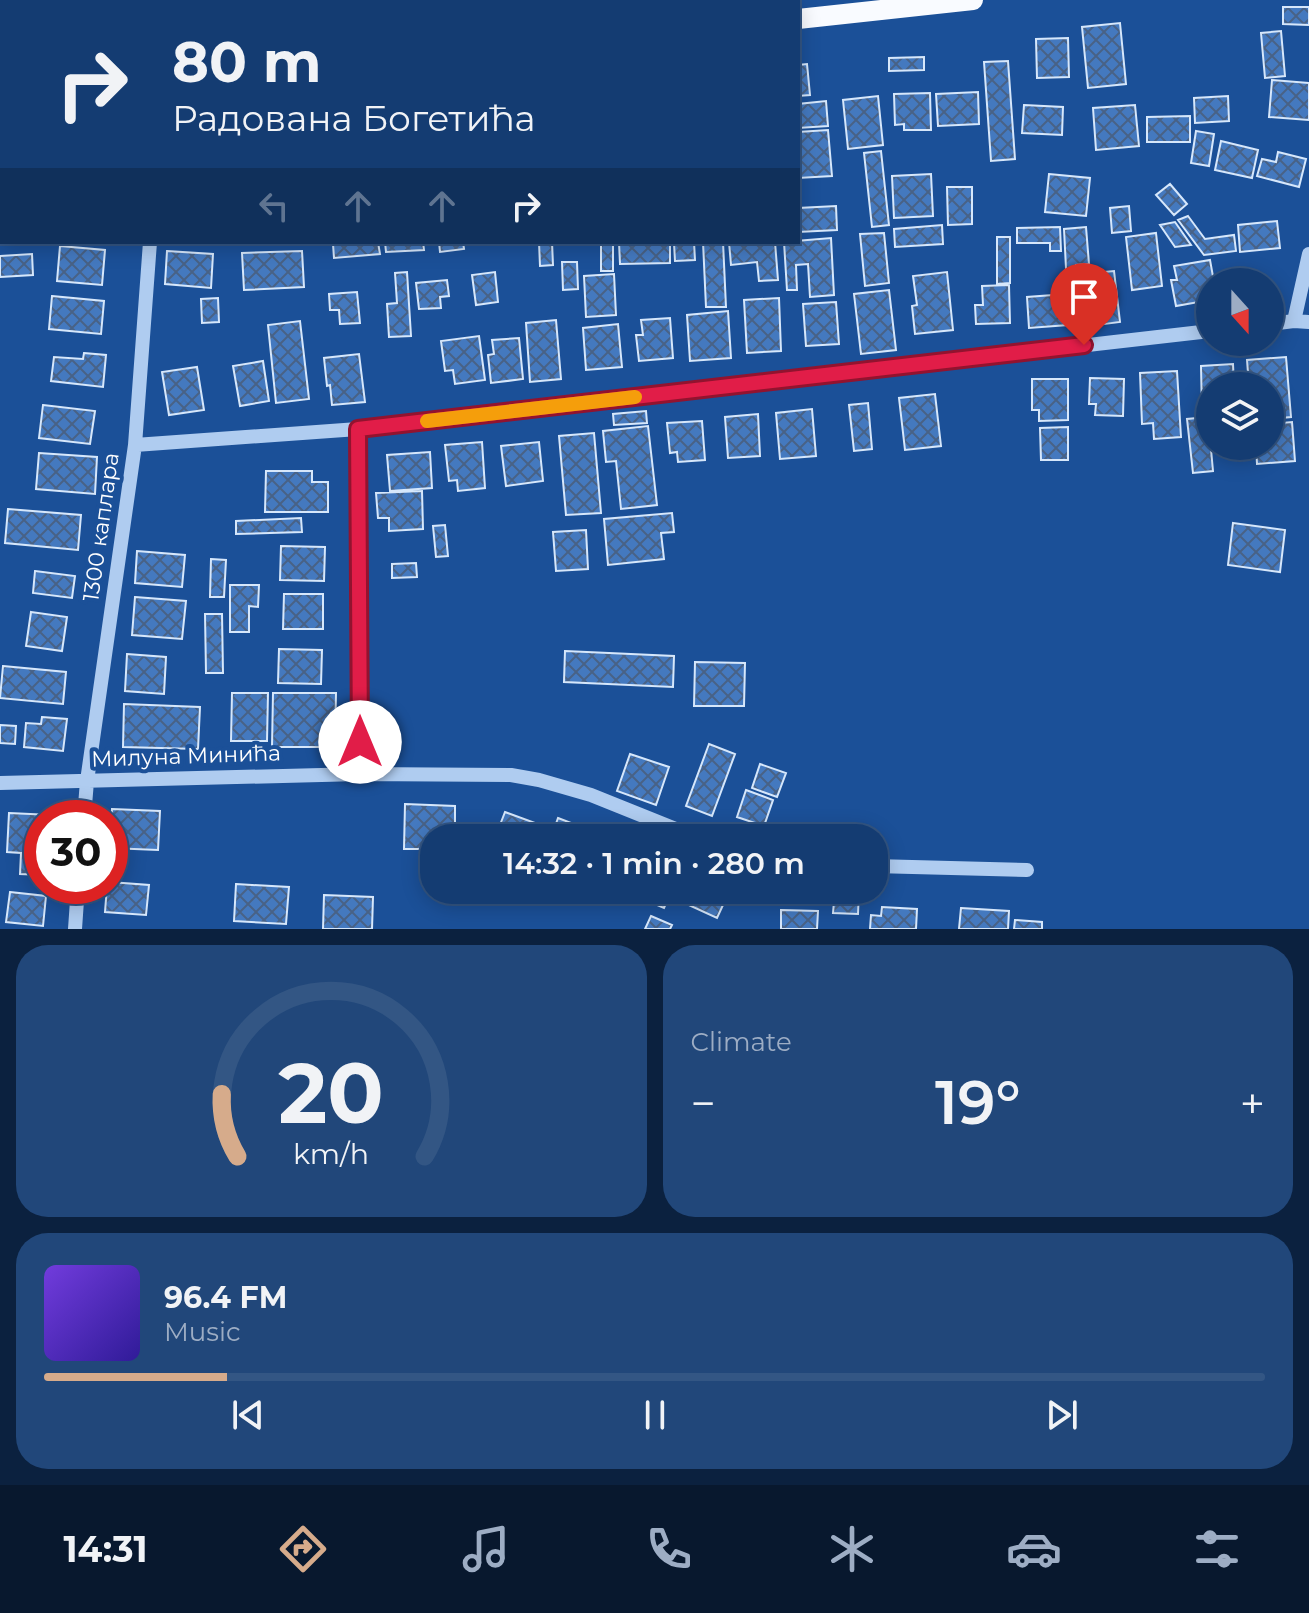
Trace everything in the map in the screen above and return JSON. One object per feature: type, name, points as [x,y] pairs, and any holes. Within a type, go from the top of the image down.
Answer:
[{"type":"main road","points":[[800,19],[973,0]]},
{"type":"street","name":"1300 каплара","points":[[85,800],[135,445],[150,244]]},
{"type":"street","points":[[1302,322],[1309,254]]},
{"type":"street","points":[[135,445],[358,429],[1196,333]]},
{"type":"street","points":[[358,429],[360,774]]},
{"type":"street","name":"Милуна Минића","points":[[0,783],[360,774],[511,775],[591,795],[663,824]]},
{"type":"street","points":[[888,866],[1027,870]]},
{"type":"street","points":[[75,929],[77,904]]},
{"type":"building","points":[[1283,7],[1309,7],[1309,25],[1283,24]]},
{"type":"building","points":[[1120,23],[1126,84],[1088,88],[1082,27]]},
{"type":"building","points":[[1281,31],[1285,76],[1265,78],[1261,33]]},
{"type":"building","points":[[1068,38],[1069,77],[1037,78],[1036,39]]},
{"type":"building","points":[[924,57],[924,70],[889,71],[889,58]]},
{"type":"building","points":[[1008,61],[1015,159],[991,161],[984,62]]},
{"type":"building","points":[[807,64],[810,95],[800,96],[800,65]]},
{"type":"building","points":[[1272,80],[1309,83],[1309,120],[1269,117]]},
{"type":"building","points":[[978,92],[979,124],[938,126],[936,94]]},
{"type":"building","points":[[930,93],[931,130],[904,130],[904,124],[895,125],[894,94]]},
{"type":"building","points":[[878,96],[883,145],[848,149],[843,100]]},
{"type":"building","points":[[1228,96],[1229,121],[1195,123],[1194,98]]},
{"type":"building","points":[[826,101],[828,126],[800,128],[800,104]]},
{"type":"building","points":[[1024,105],[1063,107],[1062,135],[1022,133]]},
{"type":"building","points":[[1135,105],[1139,146],[1096,150],[1093,108]]},
{"type":"building","points":[[1190,116],[1190,142],[1147,142],[1147,117]]},
{"type":"building","points":[[828,130],[832,176],[800,178],[800,132]]},
{"type":"building","points":[[1196,131],[1214,134],[1209,166],[1191,163]]},
{"type":"building","points":[[1221,141],[1258,150],[1252,178],[1215,170]]},
{"type":"building","points":[[881,151],[889,225],[872,227],[864,153]]},
{"type":"building","points":[[1278,152],[1306,159],[1299,187],[1257,176],[1262,159],[1276,162]]},
{"type":"building","points":[[931,174],[933,216],[894,218],[892,176]]},
{"type":"building","points":[[1049,174],[1090,178],[1086,216],[1045,212]]},
{"type":"building","points":[[1170,184],[1187,204],[1174,215],[1156,195]]},
{"type":"building","points":[[947,187],[972,187],[972,224],[948,225]]},
{"type":"building","points":[[836,206],[837,230],[800,232],[800,208]]},
{"type":"building","points":[[1129,206],[1131,231],[1112,233],[1110,208]]},
{"type":"building","points":[[1188,216],[1205,239],[1234,235],[1236,251],[1204,255],[1178,220]]},
{"type":"building","points":[[1277,221],[1280,248],[1240,252],[1238,225]]},
{"type":"building","points":[[1175,222],[1191,245],[1175,247],[1160,225]]},
{"type":"building","points":[[942,225],[943,244],[895,247],[894,229]]},
{"type":"building","points":[[1060,227],[1061,251],[1050,251],[1050,243],[1017,243],[1017,228]]},
{"type":"building","points":[[1086,227],[1089,264],[1076,265],[1077,287],[1067,288],[1064,229]]},
{"type":"building","points":[[884,233],[889,283],[865,286],[860,234]]},
{"type":"building","points":[[1156,233],[1162,286],[1132,290],[1126,237]]},
{"type":"building","points":[[997,237],[1010,237],[1010,283],[997,284]]},
{"type":"building","points":[[831,238],[834,295],[810,297],[808,264],[796,265],[797,290],[787,290],[784,244],[800,244],[800,241]]},
{"type":"building","points":[[333,244],[378,244],[380,254],[334,258]]},
{"type":"building","points":[[385,244],[423,244],[424,250],[386,252]]},
{"type":"building","points":[[439,244],[463,244],[464,249],[440,252]]},
{"type":"building","points":[[539,244],[552,244],[553,265],[540,266]]},
{"type":"building","points":[[601,244],[613,244],[613,271],[601,271]]},
{"type":"building","points":[[619,244],[670,244],[670,263],[620,264]]},
{"type":"building","points":[[674,244],[694,244],[695,260],[675,261]]},
{"type":"building","points":[[703,244],[723,244],[726,307],[706,307]]},
{"type":"building","points":[[729,244],[775,244],[778,280],[759,281],[757,262],[731,265]]},
{"type":"building","points":[[60,246],[105,250],[102,285],[57,281]]},
{"type":"building","points":[[167,251],[213,254],[211,288],[165,284]]},
{"type":"building","points":[[302,251],[304,287],[244,290],[242,253]]},
{"type":"building","points":[[32,254],[33,275],[0,277],[0,256]]},
{"type":"building","points":[[1210,260],[1211,268],[1196,268],[1196,302],[1176,306],[1171,280],[1177,280],[1174,266]]},
{"type":"building","points":[[562,262],[577,262],[578,289],[563,290]]},
{"type":"building","points":[[1114,271],[1120,322],[1089,326],[1083,274]]},
{"type":"building","points":[[407,272],[411,336],[389,337],[387,304],[397,303],[395,273]]},
{"type":"building","points":[[495,272],[498,302],[476,305],[472,275]]},
{"type":"building","points":[[947,272],[953,330],[915,334],[912,306],[917,305],[913,276]]},
{"type":"building","points":[[614,274],[616,315],[586,317],[584,276]]},
{"type":"building","points":[[447,280],[449,296],[440,297],[441,308],[419,309],[416,283]]},
{"type":"building","points":[[1009,285],[1010,323],[976,324],[975,305],[983,305],[982,286]]},
{"type":"building","points":[[889,290],[896,350],[861,354],[854,294]]},
{"type":"building","points":[[357,292],[360,323],[340,324],[339,310],[330,310],[329,294]]},
{"type":"building","points":[[1066,294],[1068,325],[1029,328],[1027,297]]},
{"type":"building","points":[[52,296],[104,301],[101,334],[49,329]]},
{"type":"building","points":[[218,298],[219,322],[202,323],[201,299]]},
{"type":"building","points":[[779,298],[781,351],[747,353],[744,300]]},
{"type":"building","points":[[836,302],[839,344],[806,346],[803,304]]},
{"type":"building","points":[[728,311],[731,358],[690,361],[687,315]]},
{"type":"building","points":[[670,318],[673,358],[639,361],[636,335],[643,335],[641,320]]},
{"type":"building","points":[[556,320],[561,379],[530,382],[526,323]]},
{"type":"building","points":[[300,321],[309,399],[276,403],[268,325]]},
{"type":"building","points":[[618,324],[622,367],[586,370],[583,328]]},
{"type":"building","points":[[479,336],[485,380],[455,384],[453,370],[445,371],[441,341]]},
{"type":"building","points":[[519,338],[523,379],[491,383],[488,355],[494,354],[492,340]]},
{"type":"building","points":[[84,353],[106,355],[103,387],[51,381],[54,357],[83,359]]},
{"type":"building","points":[[359,354],[365,402],[332,405],[324,358]]},
{"type":"building","points":[[1286,357],[1291,417],[1284,418],[1284,372],[1248,372],[1247,360]]},
{"type":"building","points":[[263,361],[269,401],[240,406],[233,366]]},
{"type":"building","points":[[1233,364],[1233,372],[1201,372],[1201,366]]},
{"type":"building","points":[[197,367],[204,410],[169,415],[162,372]]},
{"type":"building","points":[[1177,371],[1181,437],[1154,439],[1153,423],[1142,424],[1140,373]]},
{"type":"building","points":[[1090,378],[1124,379],[1123,416],[1095,415],[1096,404],[1089,404]]},
{"type":"building","points":[[1032,379],[1068,379],[1068,420],[1039,421],[1039,410],[1032,410]]},
{"type":"building","points":[[935,394],[941,446],[905,450],[899,398]]},
{"type":"building","points":[[868,403],[872,449],[854,451],[849,405]]},
{"type":"building","points":[[43,405],[95,411],[90,444],[39,438]]},
{"type":"building","points":[[812,409],[816,456],[780,459],[776,413]]},
{"type":"building","points":[[646,411],[647,423],[614,425],[613,414]]},
{"type":"building","points":[[758,414],[760,456],[728,458],[725,417]]},
{"type":"building","points":[[1196,418],[1196,460],[1212,460],[1213,471],[1193,473],[1187,419]]},
{"type":"building","points":[[702,421],[705,460],[678,462],[677,452],[670,453],[667,423]]},
{"type":"building","points":[[1292,422],[1295,461],[1257,464],[1257,460],[1284,460],[1284,423]]},
{"type":"building","points":[[648,426],[657,505],[621,509],[616,461],[606,462],[603,431]]},
{"type":"building","points":[[1068,427],[1068,460],[1041,460],[1040,428]]},
{"type":"building","points":[[594,433],[601,513],[566,515],[559,436]]},
{"type":"building","points":[[482,442],[485,488],[458,491],[457,480],[449,481],[445,445]]},
{"type":"building","points":[[539,442],[543,481],[506,486],[501,446]]},
{"type":"building","points":[[430,452],[432,488],[390,491],[387,455]]},
{"type":"building","points":[[39,453],[97,457],[95,494],[36,489]]},
{"type":"building","points":[[266,471],[312,471],[312,482],[328,482],[328,512],[265,512]]},
{"type":"building","points":[[422,491],[423,529],[389,531],[389,518],[378,518],[376,493]]},
{"type":"building","points":[[8,509],[81,515],[78,550],[5,543]]},
{"type":"building","points":[[672,513],[674,532],[661,533],[664,559],[608,565],[604,519]]},
{"type":"building","points":[[301,518],[302,532],[236,534],[236,521]]},
{"type":"building","points":[[1233,523],[1285,530],[1280,572],[1228,565]]},
{"type":"building","points":[[445,525],[448,556],[436,557],[433,526]]},
{"type":"building","points":[[586,530],[588,569],[556,571],[553,532]]},
{"type":"building","points":[[281,546],[325,547],[324,581],[280,580]]},
{"type":"building","points":[[137,551],[185,555],[182,587],[135,583]]},
{"type":"building","points":[[211,559],[226,560],[224,597],[210,597]]},
{"type":"building","points":[[416,563],[417,577],[392,578],[392,564]]},
{"type":"building","points":[[35,571],[75,576],[72,598],[33,593]]},
{"type":"building","points":[[230,585],[259,585],[258,607],[249,606],[249,632],[230,632]]},
{"type":"building","points":[[284,594],[323,594],[323,629],[283,629]]},
{"type":"building","points":[[135,597],[186,601],[182,639],[132,635]]},
{"type":"building","points":[[31,612],[67,617],[62,651],[26,646]]},
{"type":"building","points":[[205,614],[222,614],[223,673],[206,673]]},
{"type":"building","points":[[279,649],[322,650],[321,684],[278,683]]},
{"type":"building","points":[[565,651],[674,656],[673,687],[564,682]]},
{"type":"building","points":[[127,654],[166,657],[164,694],[125,691]]},
{"type":"building","points":[[695,662],[745,663],[744,706],[694,706]]},
{"type":"building","points":[[3,666],[66,672],[63,704],[0,698]]},
{"type":"building","points":[[232,693],[268,693],[267,741],[231,741]]},
{"type":"building","points":[[273,693],[336,693],[335,747],[272,747]]},
{"type":"building","points":[[124,704],[200,707],[198,749],[123,747]]},
{"type":"building","points":[[42,717],[67,719],[63,751],[24,747],[26,723],[41,724]]},
{"type":"building","points":[[0,725],[16,726],[15,744],[0,743]]},
{"type":"building","points":[[709,744],[735,754],[712,816],[686,806]]},
{"type":"building","points":[[630,754],[669,767],[656,805],[617,791]]},
{"type":"building","points":[[760,764],[786,773],[777,797],[752,788]]},
{"type":"building","points":[[746,790],[773,800],[765,824],[737,817]]},
{"type":"building","points":[[405,804],[455,806],[455,824],[420,824],[420,849],[404,849]]},
{"type":"building","points":[[128,810],[160,811],[158,850],[128,849]]},
{"type":"building","points":[[505,812],[538,824],[500,824]]},
{"type":"building","points":[[9,813],[24,814],[24,874],[20,874],[21,853],[7,852]]},
{"type":"building","points":[[558,818],[574,824],[556,824]]},
{"type":"building","points":[[128,883],[149,885],[146,915],[105,912],[106,904],[128,904]]},
{"type":"building","points":[[236,884],[289,887],[286,924],[234,921]]},
{"type":"building","points":[[10,892],[24,894],[24,904],[45,904],[43,926],[6,922]]},
{"type":"building","points":[[324,895],[373,897],[372,929],[323,929]]},
{"type":"building","points":[[687,904],[724,904],[717,918]]},
{"type":"building","points":[[834,904],[858,904],[858,914],[833,913]]},
{"type":"building","points":[[882,907],[917,909],[916,929],[870,929],[871,915],[881,916]]},
{"type":"building","points":[[961,908],[1009,911],[1008,929],[959,929]]},
{"type":"building","points":[[781,910],[818,911],[817,929],[781,929]]},
{"type":"building","points":[[651,916],[672,925],[670,929],[645,929]]},
{"type":"building","points":[[1015,920],[1042,922],[1042,929],[1014,929]]},
{"type":"slow traffic","points":[[427,421],[635,397]]},
{"type":"route","points":[[360,742],[358,429],[1084,345]]}]
